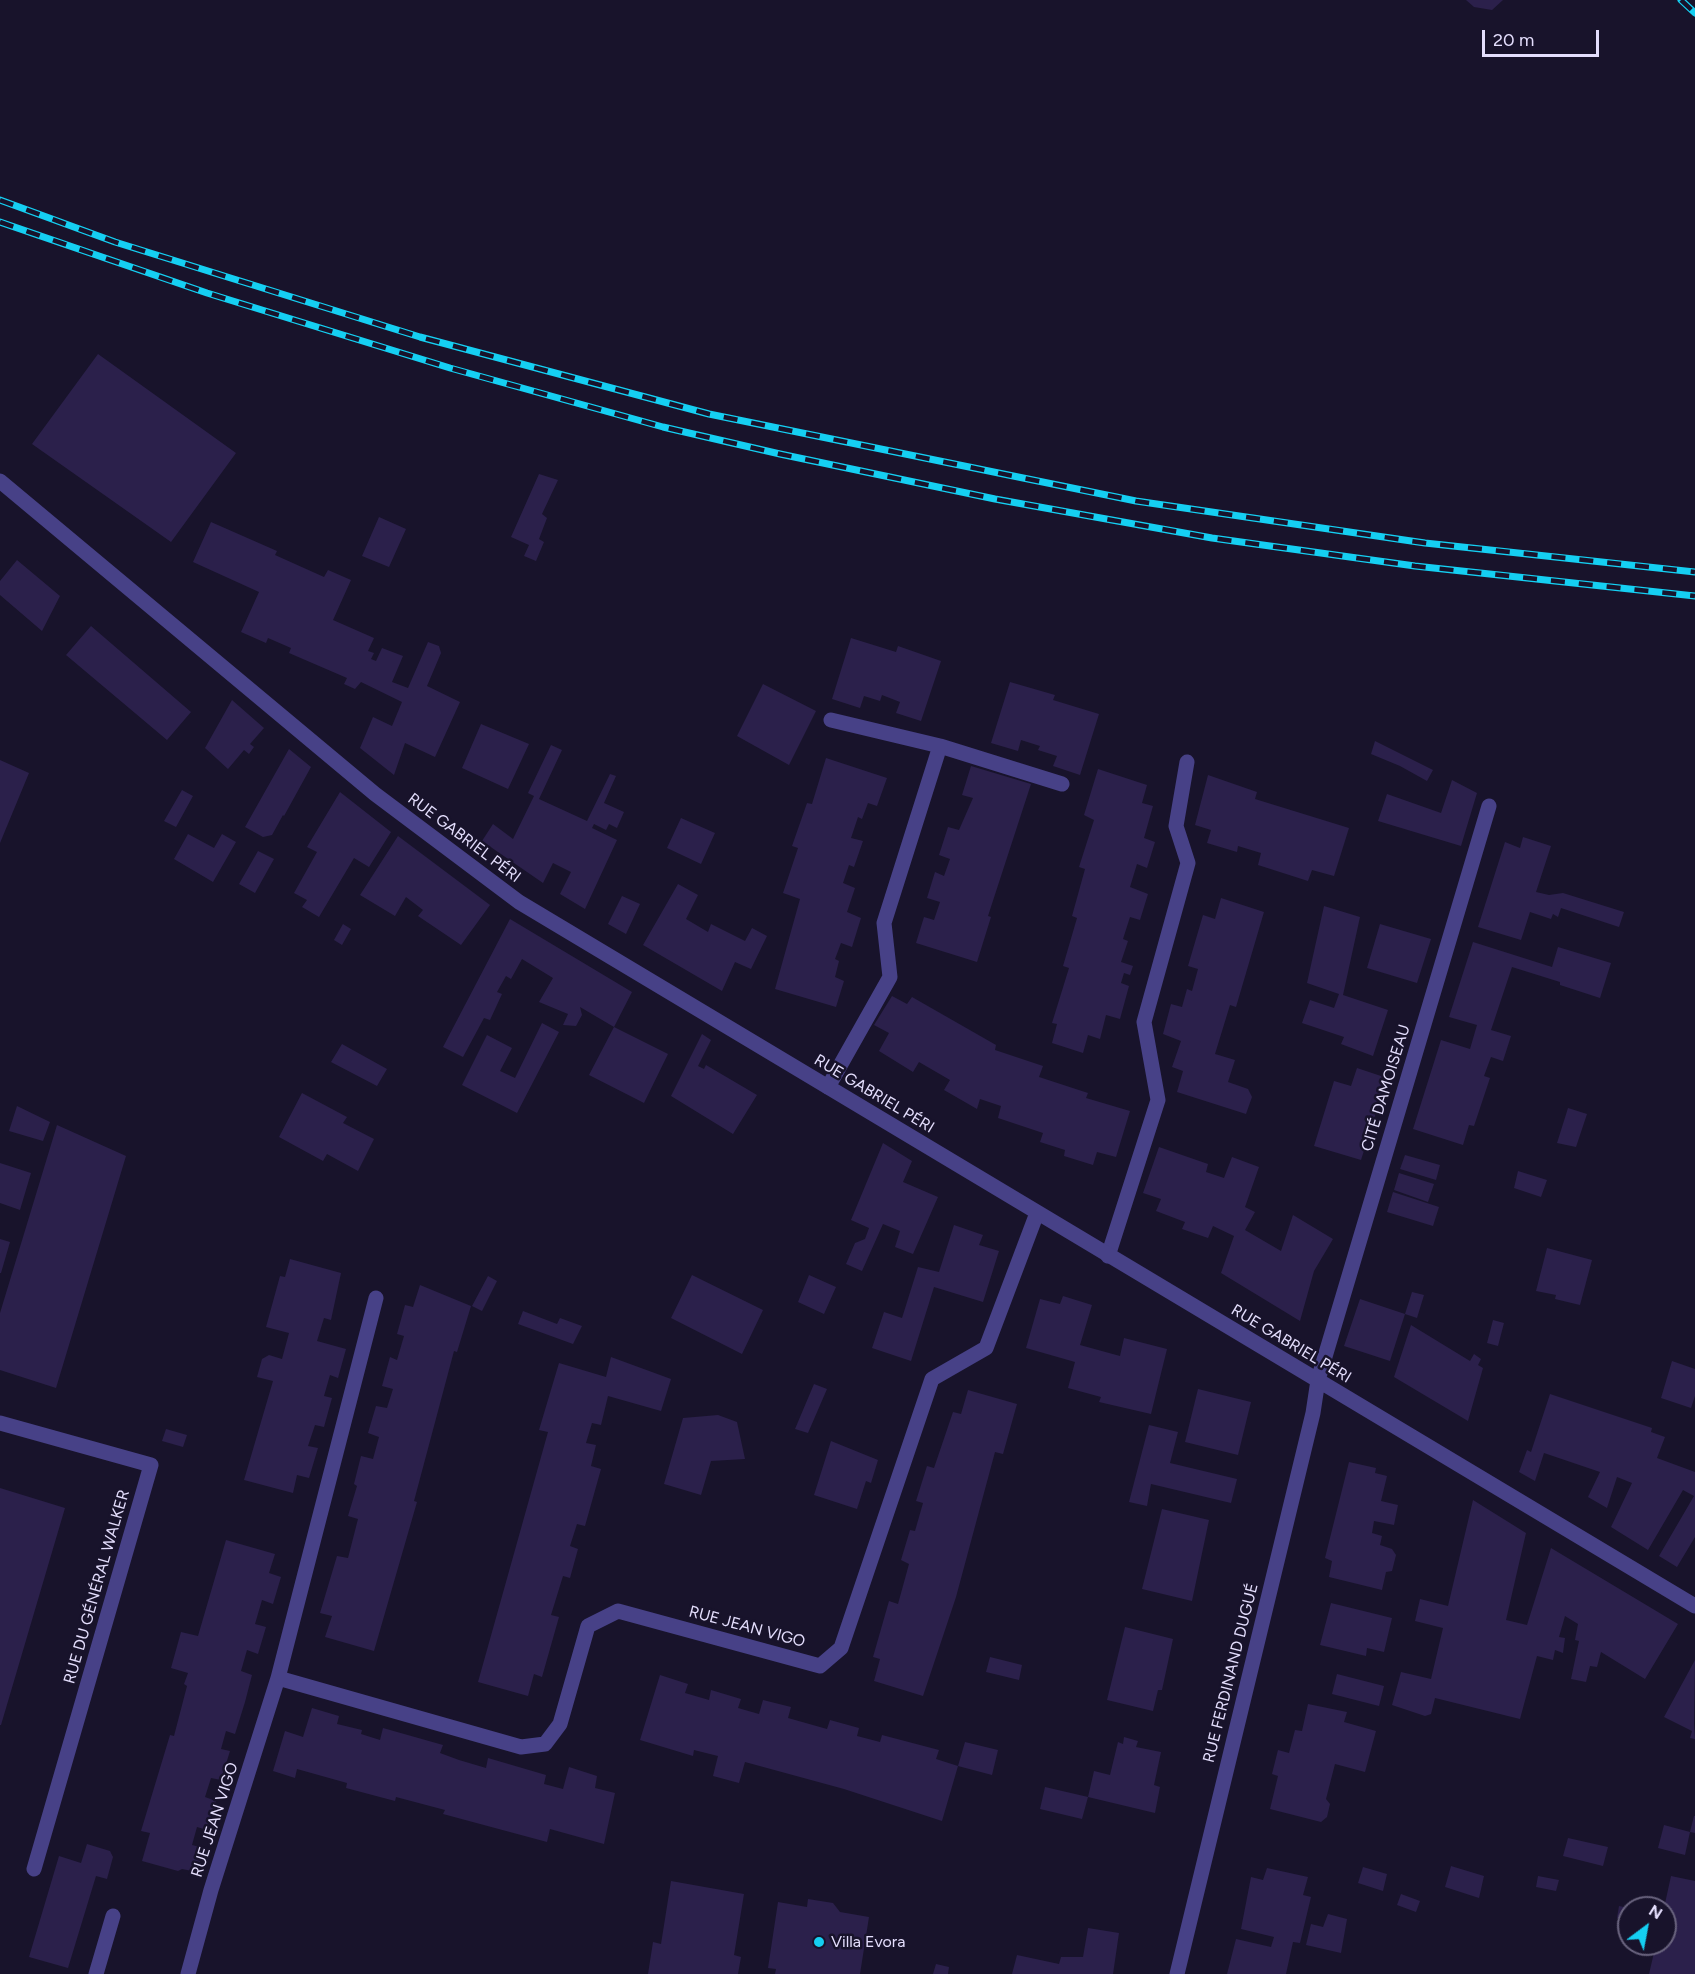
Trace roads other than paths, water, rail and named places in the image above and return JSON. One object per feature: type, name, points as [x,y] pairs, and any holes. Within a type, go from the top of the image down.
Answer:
[{"type":"street","name":"RUE GABRIEL PÉRI","points":[[0,481],[375,795],[519,902],[1695,1606]]},
{"type":"street","points":[[831,720],[940,746],[1062,784]]},
{"type":"street","points":[[828,1087],[890,977],[884,923],[940,746]]},
{"type":"street","points":[[1108,1256],[1158,1100],[1144,1022],[1188,863],[1176,826],[1187,762]]},
{"type":"street","name":"CITÉ DAMOISEAU","points":[[1318,1380],[1489,806]]},
{"type":"street","name":"RUE JEAN VIGO","points":[[279,1678],[522,1747],[545,1743],[560,1724],[588,1626],[618,1611],[820,1666],[842,1648],[932,1378],[986,1348],[1037,1213]]},
{"type":"street","name":"RUE JEAN VIGO","points":[[188,1974],[211,1890],[279,1678],[376,1298]]},
{"type":"street","name":"RUE FERDINAND DUGUÉ","points":[[1177,1974],[1318,1380]]},
{"type":"street","name":"RUE DU GÉNÉRAL WALKER","points":[[0,1423],[151,1465],[34,1869]]},
{"type":"street","points":[[96,1974],[113,1916]]},
{"type":"railway","points":[[1681,0],[1695,13]]},
{"type":"railway","points":[[0,200],[115,242],[420,337],[709,414],[1136,501],[1425,543],[1695,572]]},
{"type":"railway","points":[[0,222],[207,293],[450,368],[663,427],[780,454],[995,499],[1212,538],[1415,566],[1695,596]]},
{"type":"place","name":"Villa Evora","points":[[819,1942]]}]
